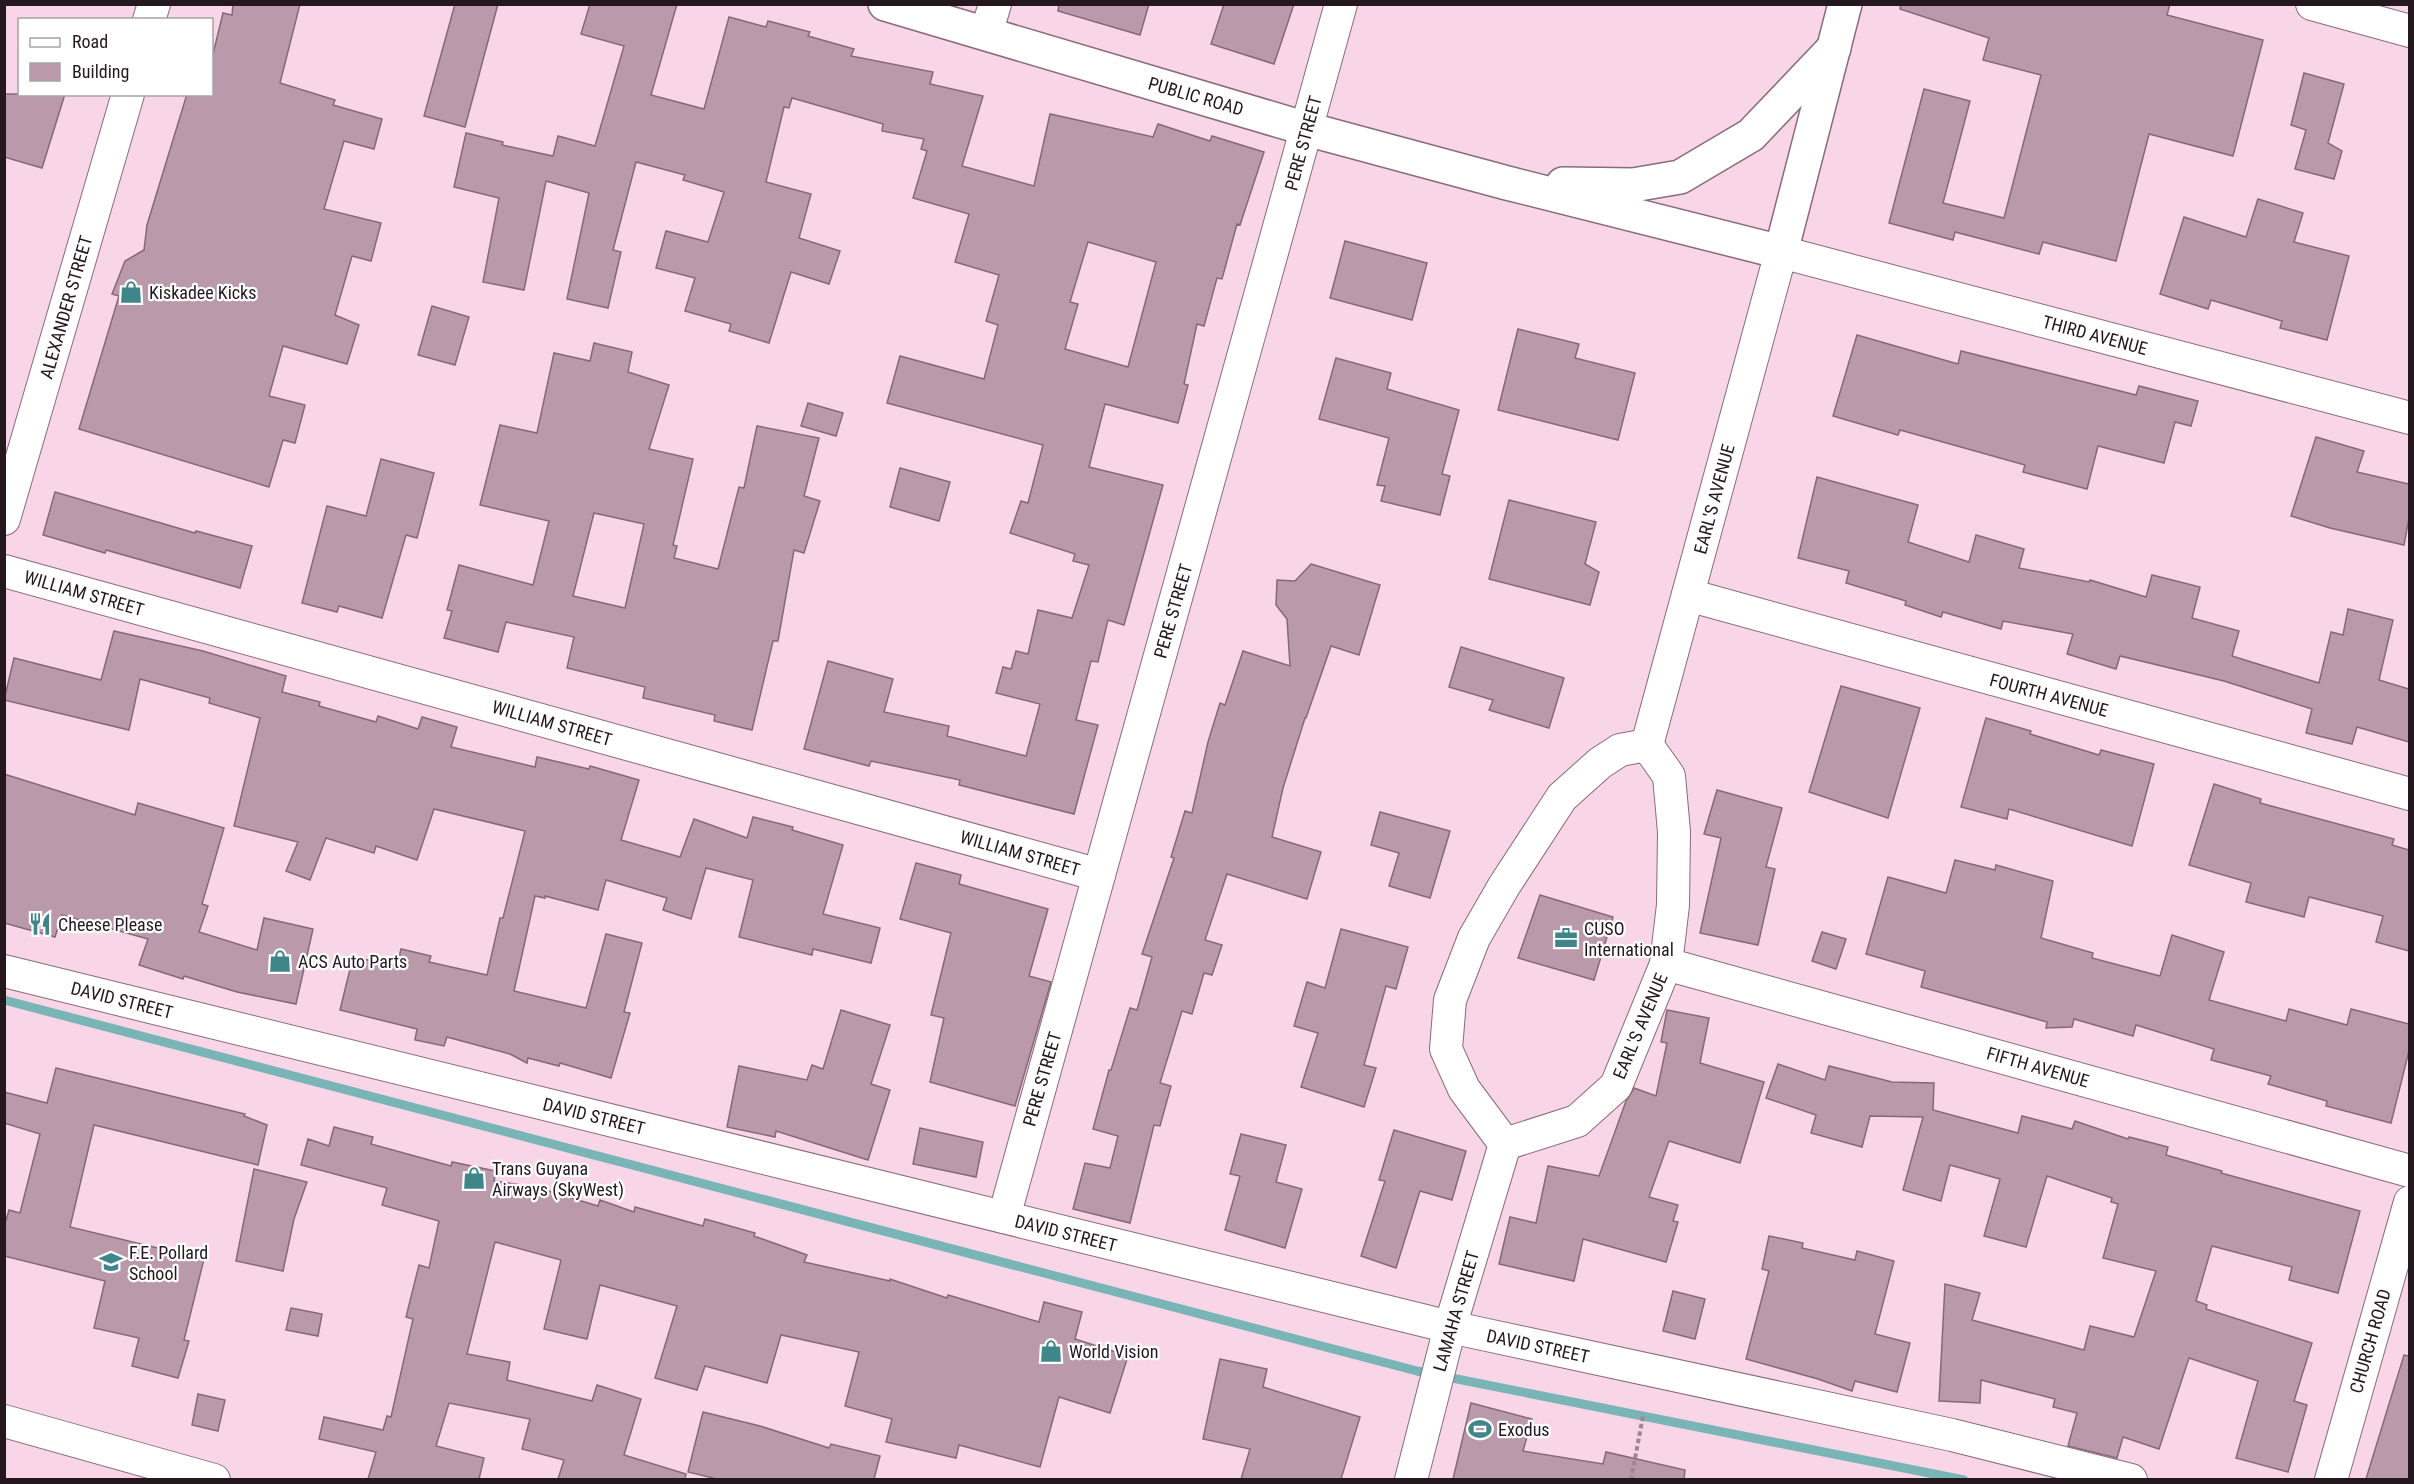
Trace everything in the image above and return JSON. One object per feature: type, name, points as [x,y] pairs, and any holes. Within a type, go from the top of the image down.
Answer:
[{"type":"main road","name":"PUBLIC ROAD","points":[[885,4],[990,19],[1307,129],[1507,183]]},
{"type":"main road","points":[[1507,183],[1781,252],[1845,4]]},
{"type":"main road","points":[[1507,183],[1633,185],[1680,177],[1751,135],[1835,46]]},
{"type":"street","name":"PERE STREET","points":[[1004,1217],[1341,4]]},
{"type":"street","points":[[2312,4],[2409,31]]},
{"type":"street","name":"ALEXANDER STREET","points":[[4,519],[127,96]]},
{"type":"street","name":"THIRD AVENUE","points":[[1781,252],[2409,418]]},
{"type":"street","name":"EARL'S AVENUE","points":[[1505,1144],[1577,1120],[1616,1086],[1666,964],[1673,905],[1674,832],[1669,776],[1647,746],[1781,252]]},
{"type":"street","name":"WILLIAM STREET","points":[[4,571],[1099,875]]},
{"type":"street","name":"FOURTH AVENUE","points":[[1688,596],[2409,794]]},
{"type":"street","points":[[1505,1144],[1464,1089],[1446,1049],[1450,1000],[1474,938],[1504,886],[1562,797],[1600,762],[1620,750],[1647,746]]},
{"type":"street","name":"FIFTH AVENUE","points":[[1666,964],[2409,1170]]},
{"type":"street","name":"DAVID STREET","points":[[4,971],[1450,1327],[1953,1435],[2131,1479]]},
{"type":"street","name":"LAMAHA STREET","points":[[1411,1479],[1450,1327],[1505,1144]]},
{"type":"street","name":"CHURCH ROAD","points":[[2331,1479],[2409,1202]]},
{"type":"street","points":[[4,1421],[214,1479]]},
{"type":"path","points":[[1630,1479],[1643,1416]]},
{"type":"building","points":[[233,4],[300,4],[280,83],[335,100],[333,105],[382,119],[374,149],[344,141],[324,209],[381,223],[371,261],[352,256],[335,315],[359,325],[347,364],[283,346],[269,396],[305,405],[295,443],[283,440],[269,487],[79,429],[119,296],[112,294],[125,261],[144,250],[147,225],[186,96],[213,96],[213,54],[223,13],[232,15]]},
{"type":"building","points":[[455,4],[498,4],[465,127],[424,116]]},
{"type":"building","points":[[590,4],[677,4],[651,95],[704,109],[729,17],[766,27],[768,21],[810,32],[808,36],[854,49],[851,56],[933,72],[930,84],[983,96],[962,166],[1034,186],[1050,114],[1153,137],[1158,124],[1210,141],[1212,136],[1264,152],[1240,225],[1237,224],[1222,279],[1217,278],[1204,326],[1197,324],[1184,384],[1188,385],[1178,423],[1105,404],[1089,467],[1163,485],[1124,625],[1108,620],[1098,662],[1091,661],[1076,720],[1098,725],[1074,814],[959,785],[960,780],[871,761],[869,766],[804,749],[828,661],[893,679],[884,712],[949,726],[947,736],[1026,756],[1040,704],[996,693],[1003,667],[1011,669],[1016,651],[1028,654],[1038,610],[1072,618],[1089,565],[1073,561],[1075,554],[1010,533],[1021,501],[1028,503],[1043,445],[887,403],[900,356],[984,379],[998,325],[986,321],[999,275],[955,262],[969,214],[913,198],[927,151],[921,149],[924,139],[882,131],[883,124],[792,98],[789,108],[784,107],[766,182],[811,194],[799,238],[840,251],[829,284],[791,272],[769,343],[729,331],[731,324],[685,311],[695,278],[656,268],[666,231],[708,242],[724,192],[683,180],[685,175],[636,162],[613,250],[621,252],[608,308],[567,299],[589,193],[546,181],[524,290],[483,282],[499,198],[454,187],[466,133],[503,142],[502,145],[553,156],[558,136],[595,146],[624,46],[581,34]],"holes":[[[1088,242],[1156,262],[1128,367],[1065,349],[1078,304],[1070,302]]]},
{"type":"building","points":[[1059,4],[1149,4],[1140,35],[1058,11]]},
{"type":"building","points":[[1224,4],[1294,4],[1274,64],[1211,44]]},
{"type":"building","points":[[1901,4],[2170,4],[2167,15],[2263,40],[2233,156],[2149,134],[2116,261],[2043,242],[2039,254],[1955,232],[1953,240],[1889,223],[1924,89],[1970,101],[1943,203],[2004,218],[2041,75],[1983,60],[1989,38],[1900,9]]},
{"type":"building","points":[[2304,73],[2344,84],[2328,143],[2342,151],[2334,179],[2295,169],[2306,130],[2291,125]]},
{"type":"building","points":[[4,94],[64,96],[42,168],[4,157]]},
{"type":"building","points":[[2258,199],[2303,213],[2294,242],[2349,256],[2327,340],[2280,328],[2282,321],[2211,300],[2208,309],[2160,294],[2184,217],[2246,237]]},
{"type":"building","points":[[1345,241],[1427,263],[1412,320],[1330,298]]},
{"type":"building","points":[[432,306],[469,317],[455,365],[418,355]]},
{"type":"building","points":[[1518,329],[1579,344],[1575,358],[1635,373],[1618,440],[1498,410]]},
{"type":"building","points":[[1857,335],[1958,364],[1961,351],[2136,395],[2139,386],[2198,401],[2191,426],[2175,422],[2164,463],[2098,446],[2087,489],[2023,472],[2025,465],[1900,430],[1898,435],[1833,416]]},
{"type":"building","points":[[594,343],[632,352],[628,372],[669,385],[649,449],[693,459],[673,545],[677,546],[674,558],[718,569],[739,487],[744,488],[757,426],[819,438],[804,496],[820,501],[804,553],[794,550],[778,641],[773,641],[752,730],[714,721],[715,715],[643,698],[645,687],[567,668],[574,637],[506,622],[498,652],[444,638],[452,611],[447,610],[459,565],[533,585],[549,521],[480,505],[500,425],[537,433],[554,353],[590,361]],"holes":[[[594,513],[644,524],[625,608],[573,596]]]},
{"type":"building","points":[[1336,358],[1391,373],[1387,389],[1459,410],[1442,474],[1450,476],[1440,515],[1381,501],[1385,486],[1377,485],[1389,438],[1319,419]]},
{"type":"building","points":[[808,403],[843,413],[836,436],[801,426]]},
{"type":"building","points":[[2316,437],[2364,451],[2357,472],[2409,484],[2409,518],[2404,545],[2330,528],[2291,516]]},
{"type":"building","points":[[381,459],[434,473],[417,538],[406,535],[382,618],[339,606],[337,612],[302,603],[327,506],[366,516]]},
{"type":"building","points":[[900,468],[950,482],[939,521],[890,507]]},
{"type":"building","points":[[1817,477],[1918,505],[1908,542],[1969,562],[1976,535],[2024,549],[2019,568],[2089,582],[2090,580],[2146,597],[2152,575],[2200,587],[2192,618],[2239,631],[2232,656],[2319,683],[2331,632],[2343,635],[2348,609],[2393,620],[2379,680],[2409,689],[2409,742],[2357,727],[2352,744],[2306,733],[2312,709],[2224,681],[2120,656],[2116,669],[2067,654],[2073,634],[2003,621],[2001,629],[1943,612],[1941,617],[1905,605],[1906,601],[1846,583],[1849,571],[1798,558]]},
{"type":"building","points":[[55,492],[195,533],[196,531],[252,546],[240,588],[106,550],[105,553],[43,535]]},
{"type":"building","points":[[1509,500],[1596,522],[1585,564],[1599,572],[1590,605],[1489,579]]},
{"type":"building","points":[[1311,564],[1380,585],[1359,655],[1331,646],[1283,788],[1272,837],[1321,852],[1307,899],[1227,874],[1205,940],[1222,945],[1212,975],[1204,973],[1192,1014],[1182,1011],[1160,1083],[1171,1086],[1160,1126],[1154,1125],[1130,1223],[1073,1209],[1085,1163],[1110,1168],[1118,1136],[1093,1129],[1109,1070],[1111,1070],[1130,1008],[1137,1010],[1152,957],[1142,954],[1174,858],[1171,857],[1185,811],[1192,813],[1208,742],[1220,703],[1225,705],[1243,651],[1290,666],[1287,619],[1276,605],[1277,580],[1295,581]]},
{"type":"building","points":[[114,631],[203,651],[286,676],[282,692],[320,702],[319,706],[376,722],[378,716],[418,729],[422,717],[457,727],[451,747],[535,767],[537,757],[589,769],[590,766],[639,780],[621,840],[680,857],[694,819],[747,838],[753,817],[793,827],[792,830],[843,845],[823,914],[880,928],[871,963],[813,949],[812,955],[739,937],[753,880],[706,868],[691,919],[663,910],[667,898],[606,880],[598,910],[545,896],[545,898],[535,896],[514,991],[586,1008],[606,934],[642,943],[624,1012],[630,1013],[611,1078],[560,1063],[559,1066],[528,1058],[527,1063],[510,1054],[447,1037],[444,1046],[415,1040],[417,1029],[340,1010],[353,957],[397,966],[401,949],[431,956],[429,962],[487,975],[500,918],[503,918],[525,831],[434,809],[417,860],[376,846],[374,853],[326,838],[310,880],[286,871],[298,842],[234,826],[260,718],[209,703],[210,698],[140,679],[129,730],[4,700],[14,658],[101,680]]},
{"type":"building","points":[[1461,647],[1564,678],[1549,728],[1489,710],[1493,700],[1449,687]]},
{"type":"building","points":[[1841,686],[1920,708],[1888,818],[1809,792]]},
{"type":"building","points":[[1986,718],[2099,755],[2101,750],[2154,764],[2132,846],[2009,809],[2007,819],[1961,807]]},
{"type":"building","points":[[4,774],[135,815],[138,803],[224,828],[202,904],[208,906],[199,932],[257,950],[264,918],[313,929],[296,1004],[237,992],[184,976],[183,979],[139,965],[148,939],[62,915],[55,937],[4,923]]},
{"type":"building","points":[[2214,784],[2261,799],[2260,803],[2394,839],[2392,845],[2409,850],[2409,951],[2376,942],[2383,916],[2309,897],[2304,917],[2246,902],[2251,883],[2189,865]]},
{"type":"building","points":[[1717,790],[1782,808],[1766,867],[1775,869],[1758,945],[1700,933],[1721,838],[1704,834]]},
{"type":"building","points":[[1380,812],[1450,831],[1430,898],[1389,886],[1399,853],[1371,845]]},
{"type":"building","points":[[1955,860],[1995,870],[1996,865],[2053,881],[2041,938],[2093,953],[2092,958],[2160,976],[2172,935],[2224,952],[2209,1000],[2286,1021],[2289,1009],[2347,1025],[2351,1009],[2409,1024],[2409,1051],[2391,1123],[2326,1106],[2327,1101],[2268,1084],[2271,1076],[2211,1060],[2214,1049],[2136,1025],[2133,1036],[2074,1019],[2072,1027],[2046,1028],[2047,1022],[1921,987],[1925,971],[1866,954],[1888,877],[1946,893]]},
{"type":"building","points":[[916,863],[961,875],[959,884],[1048,909],[1029,976],[1051,982],[1015,1106],[930,1082],[944,1018],[931,1015],[951,933],[900,919]]},
{"type":"building","name":"CUSO International","points":[[1540,895],[1613,917],[1594,980],[1518,958]]},
{"type":"building","points":[[1341,929],[1408,947],[1396,989],[1386,986],[1364,1065],[1376,1068],[1364,1107],[1301,1087],[1318,1033],[1294,1026],[1307,982],[1325,988]]},
{"type":"building","points":[[1822,932],[1846,939],[1836,969],[1812,961]]},
{"type":"building","points":[[841,1010],[890,1025],[871,1084],[890,1090],[868,1160],[776,1131],[775,1137],[727,1127],[739,1066],[807,1080],[812,1065],[823,1069]]},
{"type":"building","points":[[1667,1010],[1709,1018],[1700,1063],[1764,1082],[1740,1163],[1669,1141],[1649,1197],[1678,1205],[1673,1221],[1678,1222],[1666,1262],[1583,1239],[1574,1281],[1499,1264],[1510,1217],[1536,1223],[1548,1166],[1599,1176],[1626,1101],[1634,1088],[1656,1096],[1667,1043],[1661,1042]]},
{"type":"building","points":[[1778,1064],[1825,1080],[1829,1066],[1892,1082],[1934,1083],[1933,1110],[2018,1133],[2022,1116],[2072,1129],[2075,1121],[2128,1139],[2129,1137],[2168,1147],[2166,1155],[2222,1171],[2221,1173],[2360,1211],[2338,1293],[2289,1280],[2292,1267],[2212,1246],[2196,1301],[2207,1305],[2206,1309],[2312,1343],[2294,1401],[2307,1405],[2288,1472],[2236,1458],[2258,1381],[2189,1358],[2159,1449],[2123,1437],[2117,1458],[2068,1446],[2077,1413],[2053,1407],[2055,1399],[1981,1380],[1980,1403],[1939,1401],[1945,1284],[1980,1293],[1972,1320],[2084,1350],[2090,1326],[2134,1337],[2156,1271],[2103,1258],[2118,1204],[2111,1202],[2112,1198],[2047,1176],[2026,1247],[1984,1236],[2000,1179],[1950,1165],[1941,1201],[1903,1190],[1923,1117],[1870,1116],[1862,1147],[1811,1133],[1816,1115],[1766,1098]]},
{"type":"building","points":[[56,1068],[245,1114],[244,1116],[267,1125],[258,1165],[94,1125],[70,1227],[204,1259],[184,1340],[189,1341],[178,1378],[132,1366],[139,1338],[94,1328],[105,1281],[4,1256],[4,1227],[9,1210],[20,1213],[40,1134],[4,1123],[4,1092],[47,1103]]},
{"type":"building","points":[[334,1127],[373,1137],[371,1144],[451,1166],[452,1162],[496,1171],[494,1181],[535,1187],[598,1206],[600,1200],[634,1212],[635,1207],[703,1226],[705,1219],[755,1233],[754,1236],[807,1255],[804,1262],[890,1281],[890,1279],[947,1298],[948,1295],[1039,1322],[1044,1302],[1082,1312],[1075,1339],[1128,1356],[1110,1413],[1059,1397],[1040,1467],[959,1445],[956,1458],[886,1442],[892,1419],[845,1406],[859,1352],[781,1335],[767,1383],[705,1366],[697,1390],[655,1378],[677,1306],[600,1285],[587,1339],[544,1329],[561,1260],[495,1242],[467,1354],[510,1362],[507,1380],[592,1401],[597,1385],[641,1399],[624,1455],[686,1474],[685,1479],[558,1479],[564,1460],[522,1449],[530,1419],[449,1403],[436,1446],[484,1458],[479,1479],[368,1479],[376,1452],[319,1439],[324,1417],[383,1430],[387,1416],[391,1417],[413,1319],[406,1317],[419,1265],[429,1268],[439,1221],[382,1205],[387,1188],[301,1165],[308,1139],[329,1146]]},
{"type":"building","points":[[920,1128],[983,1142],[976,1177],[913,1164]]},
{"type":"building","points":[[1394,1130],[1466,1151],[1452,1200],[1420,1191],[1396,1268],[1361,1256],[1385,1181],[1379,1180]]},
{"type":"building","points":[[1241,1134],[1286,1145],[1276,1182],[1302,1189],[1285,1248],[1225,1230],[1240,1176],[1230,1174]]},
{"type":"building","points":[[254,1169],[307,1182],[294,1219],[283,1271],[236,1261]]},
{"type":"building","points":[[1769,1236],[1803,1243],[1802,1248],[1855,1260],[1857,1251],[1894,1261],[1875,1334],[1910,1343],[1897,1392],[1855,1381],[1852,1391],[1746,1359],[1769,1271],[1762,1269]]},
{"type":"building","points":[[1673,1291],[1705,1299],[1695,1339],[1663,1331]]},
{"type":"building","points":[[291,1308],[322,1314],[318,1336],[286,1330]]},
{"type":"building","points":[[2404,1355],[2409,1356],[2409,1479],[2366,1479]]},
{"type":"building","points":[[1220,1359],[1267,1369],[1263,1387],[1360,1417],[1341,1479],[1241,1479],[1250,1449],[1203,1439]]},
{"type":"building","points":[[198,1394],[225,1400],[218,1431],[192,1425]]},
{"type":"building","points":[[1471,1403],[1532,1419],[1523,1451],[1603,1464],[1606,1452],[1685,1470],[1684,1479],[1453,1479]]},
{"type":"building","points":[[703,1412],[760,1426],[829,1448],[831,1444],[880,1456],[874,1479],[717,1479],[688,1472]]},
{"type":"waterway","points":[[4,1000],[1417,1371],[1964,1480]]},
{"type":"place","name":"Kiskadee Kicks","points":[[131,292]]},
{"type":"place","name":"Cheese Please","points":[[40,924]]},
{"type":"place","name":"CUSO International","points":[[1566,938]]},
{"type":"place","name":"ACS Auto Parts","points":[[280,961]]},
{"type":"place","name":"Trans Guyana Airways (SkyWest)","points":[[474,1178]]},
{"type":"place","name":"F.E. Pollard School","points":[[111,1262]]},
{"type":"place","name":"World Vision","points":[[1051,1351]]},
{"type":"place","name":"Exodus","points":[[1480,1429]]}]
